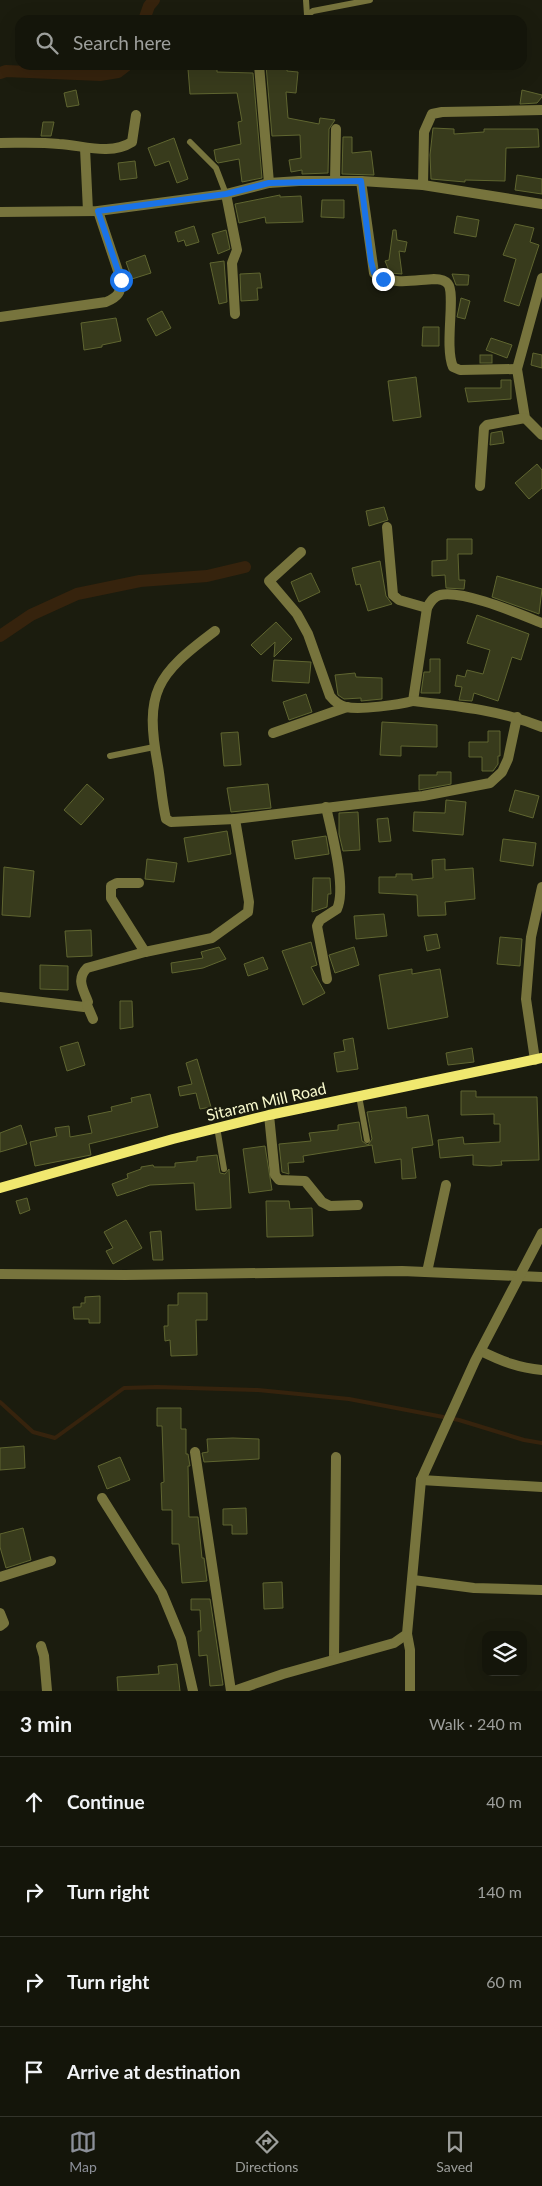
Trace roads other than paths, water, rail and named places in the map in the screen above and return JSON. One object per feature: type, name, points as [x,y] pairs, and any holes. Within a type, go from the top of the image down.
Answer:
[{"type":"main road","name":"Sitaram Mill Road","points":[[0,1188],[269,1115],[539,1059]]},
{"type":"street","points":[[259,70],[269,183]]},
{"type":"street","points":[[423,185],[424,132],[432,114],[442,112],[542,110]]},
{"type":"street","points":[[0,143],[60,144],[85,148],[115,148],[132,142],[136,115]]},
{"type":"street","points":[[335,181],[336,129]]},
{"type":"street","points":[[0,317],[106,302],[116,298],[121,290],[121,280],[93,211],[85,148]]},
{"type":"street","points":[[0,212],[93,211],[226,194],[269,183],[335,181],[423,185],[542,204]]},
{"type":"street","points":[[361,181],[374,273],[383,279],[405,282],[434,279],[442,280],[448,284],[451,293],[448,328],[450,360],[453,367],[460,370],[517,369]]},
{"type":"street","points":[[226,194],[237,250],[232,263],[235,314]]},
{"type":"street","points":[[542,278],[540,291],[517,369],[525,418],[542,435]]},
{"type":"street","points":[[480,486],[484,428],[487,425],[525,418]]},
{"type":"street","points":[[387,527],[393,594],[399,600],[427,608]]},
{"type":"street","points":[[301,552],[269,581],[297,614],[308,634],[330,696],[337,704],[347,707]]},
{"type":"street","points":[[413,701],[427,608],[432,599],[440,595],[458,596],[494,605],[542,623]]},
{"type":"street","points":[[215,630],[196,645],[165,676],[154,696],[151,714],[154,747],[166,819],[171,822],[235,818],[423,796],[490,783],[502,772],[508,759],[517,717]]},
{"type":"street","points":[[274,733],[347,707],[398,705],[413,701],[491,710],[517,717],[542,727]]},
{"type":"street","points":[[326,807],[337,857],[340,898],[337,909],[320,920],[317,926],[327,979]]},
{"type":"street","points":[[93,1019],[80,981],[82,974],[87,968],[146,952],[212,938],[248,912],[249,902],[235,818]]},
{"type":"street","points":[[139,883],[117,883],[111,886],[109,892],[146,952]]},
{"type":"street","points":[[539,1059],[526,999],[531,937],[542,887]]},
{"type":"street","points":[[0,997],[84,1007],[87,1005]]},
{"type":"street","points":[[269,1115],[275,1175],[279,1180],[305,1181],[322,1202],[330,1206],[358,1205]]},
{"type":"street","points":[[427,1272],[446,1184]]},
{"type":"street","points":[[410,1691],[410,1650],[407,1634],[421,1480],[481,1351],[542,1232]]},
{"type":"street","points":[[0,1274],[427,1272],[542,1277]]},
{"type":"street","points":[[481,1351],[501,1362],[524,1369],[542,1370]]},
{"type":"street","points":[[195,1452],[232,1691],[334,1659],[394,1643],[407,1634]]},
{"type":"street","points":[[334,1659],[336,1457]]},
{"type":"street","points":[[421,1480],[542,1487]]},
{"type":"street","points":[[102,1498],[162,1593],[180,1639],[192,1691]]},
{"type":"street","points":[[0,1577],[50,1560]]},
{"type":"street","points":[[413,1580],[474,1588],[542,1590]]},
{"type":"street","points":[[0,1613],[4,1623],[0,1626]]},
{"type":"street","points":[[41,1646],[44,1656],[47,1691]]},
{"type":"lane","points":[[306,0],[306,15]]},
{"type":"lane","points":[[310,15],[325,7],[370,0]]},
{"type":"lane","points":[[190,142],[216,168],[226,194]]},
{"type":"lane","points":[[110,756],[154,747]]},
{"type":"lane","points":[[359,1096],[367,1140]]},
{"type":"lane","points":[[217,1128],[224,1169]]},
{"type":"waterway","points":[[146,15],[149,6],[154,0]]},
{"type":"waterway","points":[[0,73],[6,71],[100,75],[121,70]]},
{"type":"waterway","points":[[0,636],[31,615],[77,594],[140,581],[207,576],[245,567]]},
{"type":"waterway","points":[[0,1402],[33,1432],[55,1438],[124,1388],[157,1387],[258,1390],[349,1399],[459,1420],[524,1440],[542,1443]]}]
